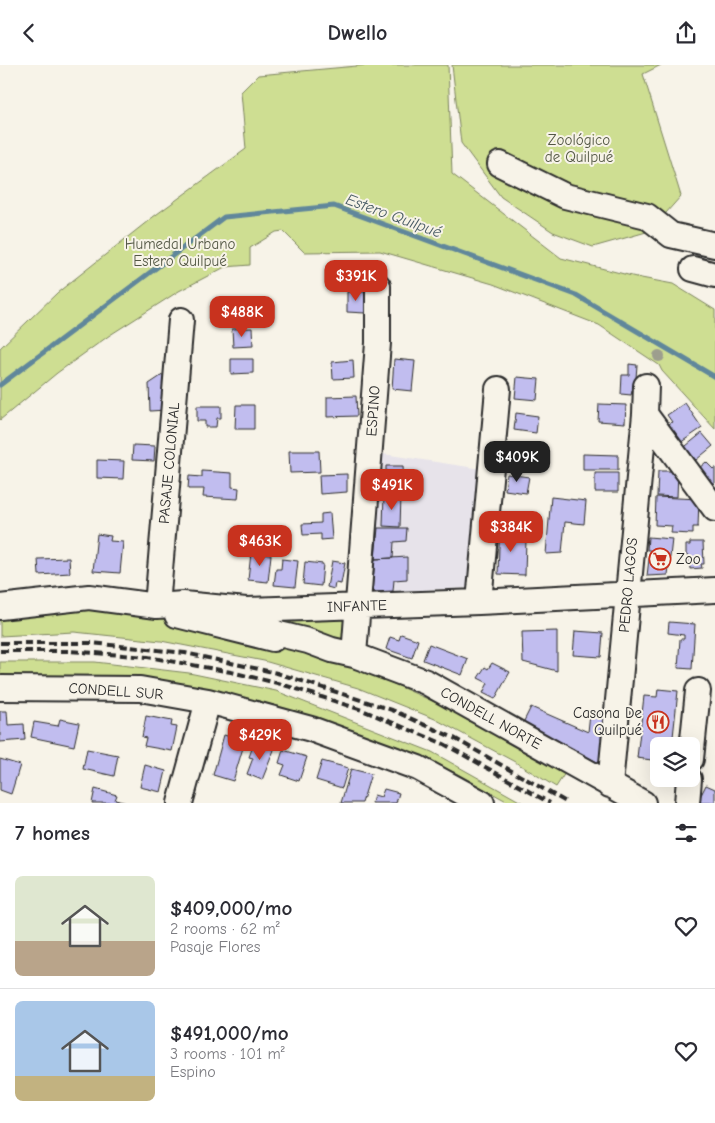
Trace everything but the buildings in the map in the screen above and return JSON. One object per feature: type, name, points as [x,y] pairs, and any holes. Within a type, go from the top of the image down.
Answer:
[{"type":"street","points":[[500,164],[565,196],[647,216],[671,235],[715,245]]},
{"type":"street","name":"ESPINO","points":[[343,652],[358,606],[378,343],[378,286]]},
{"type":"street","name":"PASAJE COLONIAL","points":[[157,607],[180,320]]},
{"type":"street","name":"PEDRO LAGOS","points":[[610,785],[645,414],[646,386]]},
{"type":"street","points":[[479,602],[498,389]]},
{"type":"street","points":[[645,414],[715,509]]},
{"type":"street","name":"INFANTE","points":[[0,607],[89,597],[157,607],[182,605],[246,610],[479,602],[715,590]]},
{"type":"street","name":"CONDELL NORTE","points":[[157,607],[182,617],[310,649],[343,652]]},
{"type":"street","name":"CONDELL NORTE","points":[[246,610],[249,617],[279,634],[343,652],[426,682],[643,803]]},
{"type":"street","name":"CONDELL SUR","points":[[0,688],[140,689],[208,701],[311,729],[418,768],[482,803]]},
{"type":"street","points":[[693,737],[698,691]]},
{"type":"street","points":[[180,803],[208,701]]},
{"type":"street","points":[[687,803],[688,787]]},
{"type":"shaded area","points":[[383,454],[482,469],[473,588],[372,592]]},
{"type":"green space","name":"Humedal Urbano Estero Quilpué","points":[[368,65],[448,65],[452,174],[561,258],[636,277],[673,284],[715,310],[715,429],[662,371],[659,365],[599,325],[493,284],[380,251],[304,252],[283,231],[276,232],[250,248],[250,265],[225,267],[179,291],[110,335],[57,373],[0,420],[0,348],[57,293],[153,217],[246,149],[241,92],[258,75]]},
{"type":"green space","name":"Zoológico de Quilpué","points":[[452,65],[661,65],[643,74],[681,196],[650,231],[593,247],[553,232],[501,197],[461,143]]},
{"type":"green space","points":[[120,607],[180,620],[344,662],[448,708],[565,773],[556,787],[515,762],[435,719],[358,688],[264,661],[161,641],[74,632],[0,636],[0,614]]},
{"type":"green space","points":[[349,616],[348,645],[279,628],[280,618]]},
{"type":"green space","points":[[0,662],[95,662],[189,673],[276,691],[432,752],[523,803],[510,803],[456,773],[397,747],[347,732],[278,706],[196,687],[122,677],[0,676]]},
{"type":"waterway","name":"Estero Quilpué","points":[[0,385],[224,217],[334,206],[576,295],[715,377]]},
{"type":"railway","points":[[0,643],[92,643],[185,653],[277,673],[392,710],[454,738],[568,803]]},
{"type":"railway","points":[[0,651],[69,651],[148,657],[231,672],[281,684],[362,710],[444,744],[550,803]]},
{"type":"place","name":"Zoo","points":[[660,559]]},
{"type":"place","name":"Casona De Quilpué","points":[[658,722]]}]
